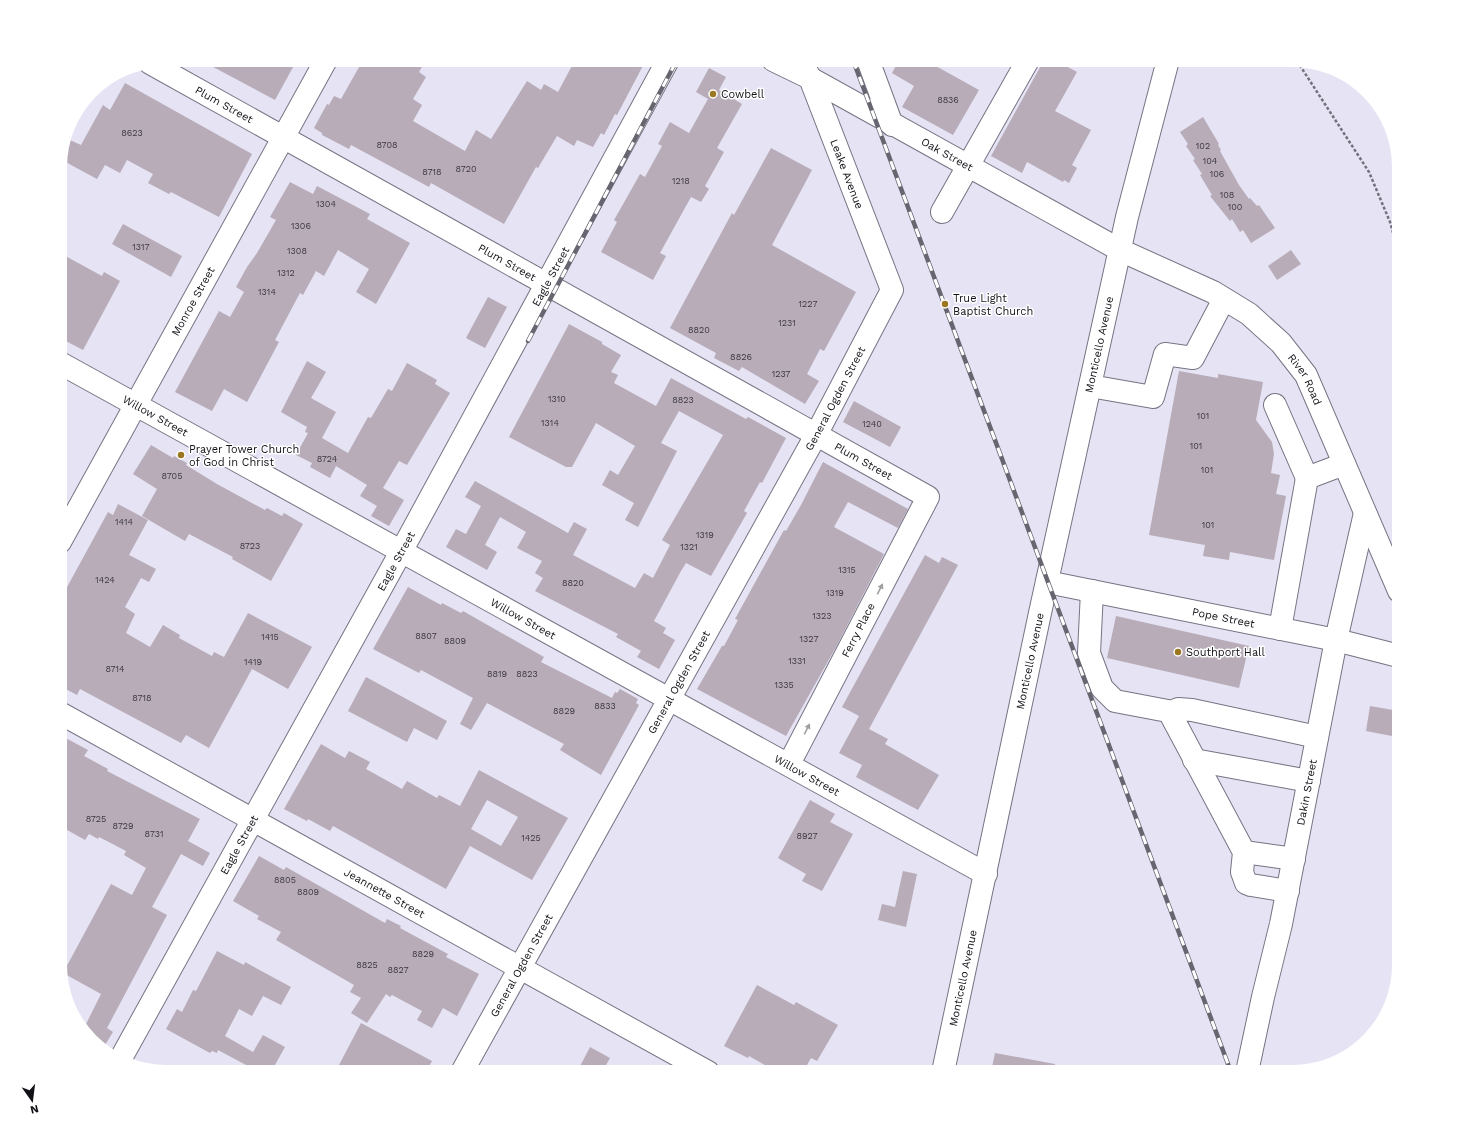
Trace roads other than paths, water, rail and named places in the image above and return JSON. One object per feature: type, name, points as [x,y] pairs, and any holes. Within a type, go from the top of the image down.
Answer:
[{"type":"street","name":"Monroe Street","points":[[67,529],[322,67]]},
{"type":"street","name":"Eagle Street","points":[[123,1055],[402,550],[664,67]]},
{"type":"street","points":[[871,67],[892,125]]},
{"type":"street","points":[[942,212],[1024,67]]},
{"type":"street","name":"Monticello Avenue","points":[[945,1065],[1047,582],[1120,250],[1166,67]]},
{"type":"street","name":"Plum Street","points":[[158,68],[928,497]]},
{"type":"street","name":"Oak Street","points":[[805,69],[892,125],[1120,250]]},
{"type":"street","name":"Leake Avenue","points":[[805,69],[892,290]]},
{"type":"street","name":"River Road","points":[[1120,250],[1224,298],[1249,314],[1281,343],[1306,375],[1392,575]]},
{"type":"street","name":"General Ogden Street","points":[[466,1065],[816,435],[892,290]]},
{"type":"street","points":[[1090,386],[1153,397],[1165,354],[1193,358],[1224,298]]},
{"type":"street","name":"Willow Street","points":[[67,366],[986,874]]},
{"type":"street","points":[[1275,405],[1307,478],[1280,629]]},
{"type":"street","points":[[1307,478],[1344,464]]},
{"type":"street","name":"Ferry Place","points":[[789,764],[928,497]]},
{"type":"street","name":"Dakin Street","points":[[1249,1065],[1288,891],[1336,640],[1365,513]]},
{"type":"street","name":"Pope Street","points":[[1047,582],[1336,640],[1392,654]]},
{"type":"street","points":[[1092,591],[1089,653],[1102,688],[1115,701],[1173,712],[1178,709],[1192,710],[1317,737]]},
{"type":"street","points":[[1173,712],[1172,717],[1244,852],[1242,872],[1246,883],[1288,891]]},
{"type":"street","name":"Jeannette Street","points":[[67,717],[695,1065]]},
{"type":"street","points":[[1194,760],[1309,781]]},
{"type":"street","points":[[1244,852],[1294,859]]},
{"type":"railway","points":[[528,341],[673,67]]},
{"type":"railway","points":[[856,67],[1228,1065]]},
{"type":"place","name":"Cowbell","points":[[713,94]]},
{"type":"place","name":"True Light Baptist Church","points":[[945,304]]},
{"type":"place","name":"Prayer Tower Church of God in Christ","points":[[181,455]]},
{"type":"place","name":"Southport Hall","points":[[1178,652]]}]
